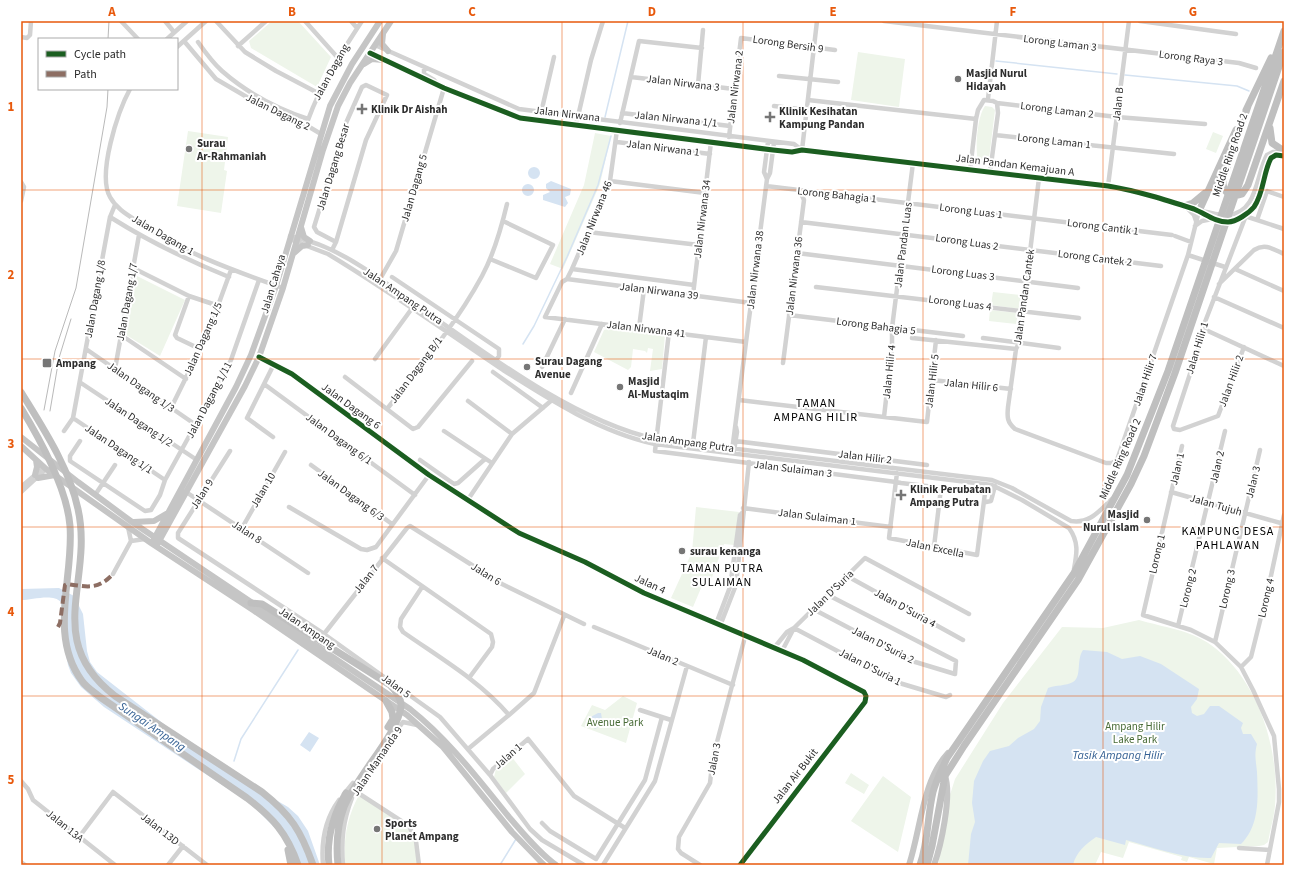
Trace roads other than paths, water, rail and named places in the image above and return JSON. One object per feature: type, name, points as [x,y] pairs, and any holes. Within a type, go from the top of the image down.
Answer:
[{"type":"highway","name":"Middle Ring Road 2","points":[[920,865],[945,776],[957,756],[1078,580],[1106,531],[1144,456],[1259,115],[1284,31]]},
{"type":"highway","points":[[1199,211],[1262,75],[1281,40]]},
{"type":"highway","name":"Middle Ring Road 2","points":[[1259,115],[1284,52]]},
{"type":"highway","points":[[1248,106],[1223,179],[1223,188],[1229,194],[1237,196],[1245,190],[1284,81]]},
{"type":"highway","points":[[1270,122],[1270,139],[1272,143],[1284,152]]},
{"type":"highway","points":[[1184,206],[1193,203],[1208,191]]},
{"type":"highway","name":"Middle Ring Road 2","points":[[927,865],[932,846],[933,792],[939,774],[957,742],[1074,573],[1117,494],[1139,447],[1183,337]]},
{"type":"highway","points":[[21,392],[58,456],[78,509],[83,545],[74,618],[76,639],[85,662],[102,686],[115,696],[262,792],[282,807],[297,828],[312,865]]},
{"type":"highway","points":[[21,408],[45,453],[64,496],[70,525],[71,549],[64,621],[65,642],[75,669],[82,682],[100,698],[247,798],[280,827],[298,865]]},
{"type":"highway","points":[[254,606],[262,604],[390,685],[398,694],[401,704],[396,723],[344,806],[339,828],[337,851],[338,865]]},
{"type":"highway","points":[[329,865],[329,833],[338,808],[393,719],[392,712],[386,701]]},
{"type":"highway","points":[[393,719],[400,719],[403,722]]},
{"type":"highway","points":[[286,839],[291,865]]},
{"type":"main road","name":"Jalan Cahaya","points":[[155,542],[168,513],[251,355],[276,286],[330,106],[352,64],[380,21]]},
{"type":"main road","name":"Jalan Cahaya","points":[[155,542],[166,529],[245,386],[258,357],[283,288],[338,106],[362,65],[391,21]]},
{"type":"main road","points":[[352,64],[372,49],[374,30]]},
{"type":"main road","points":[[383,33],[382,44],[388,51]]},
{"type":"main road","points":[[362,65],[372,59],[383,60]]},
{"type":"main road","points":[[293,255],[297,249],[309,243],[304,237],[300,228]]},
{"type":"main road","name":"Jalan Ampang","points":[[21,437],[95,495],[130,524],[145,539],[169,547],[254,606],[421,727],[443,747],[512,832],[544,865]]},
{"type":"main road","name":"Jalan Ampang","points":[[21,446],[46,469],[410,709],[450,744],[521,830],[556,865]]},
{"type":"main road","points":[[46,457],[48,464],[46,469],[52,468],[66,479],[78,482]]},
{"type":"main road","points":[[36,460],[36,476],[55,475]]},
{"type":"main road","points":[[130,524],[154,521],[168,513]]},
{"type":"main road","points":[[166,529],[169,547]]},
{"type":"main road","points":[[909,865],[918,837],[924,804],[930,783],[936,768],[957,742]]},
{"type":"main road","points":[[934,865],[940,845],[944,822],[948,784],[945,776]]},
{"type":"street","points":[[21,37],[27,38],[30,35],[31,21]]},
{"type":"street","points":[[121,21],[137,38]]},
{"type":"street","points":[[165,21],[174,32]]},
{"type":"street","points":[[168,38],[187,21]]},
{"type":"street","points":[[178,46],[206,21]]},
{"type":"street","points":[[238,46],[266,21]]},
{"type":"street","points":[[305,21],[338,58]]},
{"type":"street","points":[[350,21],[357,28]]},
{"type":"street","name":"Jalan Dagang","points":[[306,125],[318,93],[362,21]]},
{"type":"street","points":[[576,125],[591,60],[603,21]]},
{"type":"street","points":[[802,150],[817,21]]},
{"type":"street","name":"Lorong Laman 3","points":[[884,21],[1125,50]]},
{"type":"street","points":[[970,170],[976,119],[981,104],[988,100],[997,21]]},
{"type":"street","name":"Jalan B","points":[[1108,186],[1129,21]]},
{"type":"street","points":[[1140,21],[1236,34]]},
{"type":"street","points":[[218,22],[245,52],[276,71],[318,93]]},
{"type":"street","points":[[698,85],[703,30]]},
{"type":"street","points":[[131,38],[133,34]]},
{"type":"street","name":"Lorong Bersih 9","points":[[740,38],[834,50]]},
{"type":"street","name":"Jalan Nirwana 2","points":[[729,137],[740,38]]},
{"type":"street","name":"Jalan Dagang 2","points":[[184,41],[216,79],[264,107],[306,125],[321,134]]},
{"type":"street","name":"Jalan Nirwana 1/1","points":[[620,123],[639,41],[702,48]]},
{"type":"street","points":[[198,42],[222,71],[262,98],[296,115],[308,119]]},
{"type":"street","name":"Jalan Nirwana","points":[[372,49],[388,51],[511,106],[541,113],[774,142]]},
{"type":"street","name":"Jalan Nirwana","points":[[372,49],[383,60],[444,88],[508,114],[532,120],[773,150]]},
{"type":"street","name":"Lorong Raya 3","points":[[1125,50],[1239,63],[1256,68]]},
{"type":"street","points":[[541,113],[554,57]]},
{"type":"street","points":[[424,67],[424,74],[434,80],[438,85]]},
{"type":"street","points":[[216,79],[222,71]]},
{"type":"street","points":[[779,76],[838,82]]},
{"type":"street","name":"Jalan Nirwana 3","points":[[631,77],[734,89]]},
{"type":"street","name":"Jalan Dagang Besar","points":[[366,85],[387,94],[366,140],[336,242],[316,232],[314,228],[346,123],[362,87],[366,85]]},
{"type":"street","name":"Jalan Dagang 5","points":[[376,285],[396,251],[444,88]]},
{"type":"street","name":"Jalan Dagang 1","points":[[129,90],[121,105],[114,125],[107,168],[107,190],[115,205],[152,232],[195,254],[232,270],[283,288]]},
{"type":"street","points":[[808,100],[976,119]]},
{"type":"street","name":"Lorong Laman 2","points":[[988,100],[997,103],[1117,117],[1205,124]]},
{"type":"street","points":[[990,172],[998,113],[997,103]]},
{"type":"street","points":[[508,114],[511,106]]},
{"type":"street","points":[[774,106],[807,110]]},
{"type":"street","name":"Jalan Nirwana 1/1","points":[[622,114],[730,126]]},
{"type":"street","name":"Jalan Nirwana 46","points":[[546,317],[562,282],[567,279],[572,269],[610,181],[617,142],[617,130]]},
{"type":"street","name":"Lorong Laman 1","points":[[995,135],[1174,154]]},
{"type":"street","name":"Jalan Nirwana 1","points":[[617,142],[710,154]]},
{"type":"street","name":"Jalan Nirwana 34","points":[[693,295],[711,142]]},
{"type":"street","name":"Jalan Nirwana 38","points":[[767,178],[764,172],[768,142]]},
{"type":"street","name":"Jalan Pandan Kemajuan A","points":[[774,142],[794,144],[802,150]]},
{"type":"street","name":"Jalan Nirwana 38","points":[[736,427],[767,178],[770,173],[774,142]]},
{"type":"street","points":[[761,149],[766,157]]},
{"type":"street","name":"Jalan Pandan Kemajuan A","points":[[773,150],[792,152],[802,150],[1108,186],[1133,190],[1199,211],[1227,215],[1244,208],[1254,195],[1267,155],[1273,152],[1284,152]]},
{"type":"street","points":[[772,158],[781,151]]},
{"type":"street","name":"Jalan Hilir 1","points":[[1174,429],[1173,426],[1205,328],[1205,322],[1225,267],[1246,215],[1258,199],[1271,158],[1276,155],[1284,156]]},
{"type":"street","name":"Jalan Pandan Luas","points":[[892,328],[913,163]]},
{"type":"street","name":"Jalan Pandan Cantek","points":[[1007,417],[1016,349],[1019,343],[1024,311],[1039,178]]},
{"type":"street","points":[[610,181],[705,193]]},
{"type":"street","points":[[21,201],[24,186],[22,182]]},
{"type":"street","name":"Lorong Bahagia 1","points":[[766,186],[908,203]]},
{"type":"street","name":"Jalan Nirwana 36","points":[[783,363],[804,200],[800,191]]},
{"type":"street","points":[[1257,220],[1267,191],[1284,197]]},
{"type":"street","name":"Lorong Luas 1","points":[[908,203],[1034,219]]},
{"type":"street","name":"Jalan Dagang B/1","points":[[387,409],[447,330],[482,276],[490,259],[507,204]]},
{"type":"street","name":"Jalan Dagang 1/8","points":[[74,418],[110,217],[115,205]]},
{"type":"street","points":[[1184,206],[1194,215],[1196,223],[1212,219]]},
{"type":"street","name":"Jalan Pandan Kemajuan A","points":[[1199,211],[1212,219],[1231,221],[1246,215]]},
{"type":"street","name":"Jalan Hilir 7","points":[[1007,417],[1009,424],[1015,429],[1106,463],[1112,463],[1117,460],[1188,254],[1199,211]]},
{"type":"street","points":[[1246,215],[1284,229]]},
{"type":"street","points":[[110,217],[139,235],[184,259],[229,277]]},
{"type":"street","name":"Lorong Cantik 1","points":[[1034,219],[1173,236],[1191,242]]},
{"type":"street","points":[[490,259],[534,278],[539,275],[553,245],[503,221]]},
{"type":"street","name":"Lorong Luas 2","points":[[801,222],[1030,250]]},
{"type":"street","points":[[588,232],[699,244]]},
{"type":"street","name":"Jalan Dagang 1/7","points":[[115,369],[139,235]]},
{"type":"street","name":"Jalan Ampang Putra","points":[[290,238],[332,250],[380,280],[447,330],[552,398],[616,426],[656,441],[733,450]]},
{"type":"street","points":[[332,250],[336,242]]},
{"type":"street","name":"Jalan Ampang Putra","points":[[309,243],[376,285],[413,306]]},
{"type":"street","points":[[1218,285],[1260,246],[1267,247],[1284,254]]},
{"type":"street","name":"Lorong Cantek 2","points":[[1030,250],[1161,266]]},
{"type":"street","name":"Lorong Luas 3","points":[[797,253],[1078,288]]},
{"type":"street","points":[[1188,254],[1225,267]]},
{"type":"street","points":[[133,268],[189,296],[219,306]]},
{"type":"street","points":[[572,269],[694,285]]},
{"type":"street","points":[[1234,269],[1284,291]]},
{"type":"street","name":"Jalan Dagang 1/5","points":[[171,408],[200,349],[219,306],[232,270]]},
{"type":"street","points":[[392,277],[499,349],[499,356],[495,361]]},
{"type":"street","name":"Jalan Nirwana 39","points":[[567,279],[751,302]]},
{"type":"street","name":"Jalan Dagang 1/11","points":[[103,483],[145,511],[151,510],[160,495],[165,480],[231,360],[259,280]]},
{"type":"street","name":"Lorong Luas 4","points":[[816,286],[1079,318]]},
{"type":"street","points":[[639,328],[644,289]]},
{"type":"street","points":[[189,296],[175,335],[177,338],[200,349]]},
{"type":"street","points":[[1214,297],[1284,328]]},
{"type":"street","points":[[374,358],[413,306]]},
{"type":"street","name":"Lorong Bahagia 5","points":[[789,315],[963,336]]},
{"type":"street","name":"Jalan Nirwana 41","points":[[546,317],[746,342]]},
{"type":"street","points":[[542,367],[565,319]]},
{"type":"street","points":[[571,392],[602,324]]},
{"type":"street","name":"Jalan Hilir 4","points":[[884,417],[892,347],[892,328]]},
{"type":"street","points":[[1205,328],[1208,331],[1284,366]]},
{"type":"street","points":[[656,441],[669,332]]},
{"type":"street","points":[[120,335],[186,379]]},
{"type":"street","points":[[693,443],[706,337]]},
{"type":"street","points":[[912,338],[1016,349]]},
{"type":"street","points":[[983,338],[1059,348]]},
{"type":"street","name":"Jalan Hilir 5","points":[[884,417],[927,422],[936,340]]},
{"type":"street","name":"Jalan Hilir 2","points":[[1174,429],[1180,430],[1218,416],[1244,347]]},
{"type":"street","name":"Jalan Dagang 1/3","points":[[86,349],[196,425]]},
{"type":"street","name":"Jalan Dagang 6","points":[[258,357],[292,374],[429,475]]},
{"type":"street","points":[[345,377],[412,429],[418,427],[472,361]]},
{"type":"street","points":[[273,437],[247,418],[274,364]]},
{"type":"street","points":[[493,372],[543,408]]},
{"type":"street","name":"Jalan Hilir 6","points":[[932,380],[1011,389]]},
{"type":"street","name":"Jalan Dagang 1/2","points":[[81,383],[197,460]]},
{"type":"street","name":"Jalan Dagang 6/1","points":[[264,384],[415,495]]},
{"type":"street","points":[[467,501],[512,434],[543,408],[552,398]]},
{"type":"street","points":[[739,400],[884,417]]},
{"type":"street","points":[[468,401],[512,434]]},
{"type":"street","points":[[64,431],[74,418]]},
{"type":"street","name":"Jalan Dagang 1/1","points":[[74,418],[165,480]]},
{"type":"street","points":[[733,450],[736,442],[736,427]]},
{"type":"street","points":[[733,450],[736,427]]},
{"type":"street","points":[[444,431],[492,463]]},
{"type":"street","name":"Jalan 2","points":[[1208,502],[1225,431]]},
{"type":"street","points":[[80,441],[69,458],[103,483]]},
{"type":"street","name":"Jalan Ampang Putra","points":[[656,441],[693,443],[750,453],[897,474],[995,486],[1069,528],[1076,539],[1077,546],[1074,573]]},
{"type":"street","name":"Jalan Sulaiman 3","points":[[656,441],[656,451],[658,452],[986,493],[986,502]]},
{"type":"street","name":"Jalan Hilir 2","points":[[736,442],[927,465]]},
{"type":"street","name":"Jalan 1","points":[[1171,492],[1182,446]]},
{"type":"street","name":"Jalan 3","points":[[1245,513],[1260,450]]},
{"type":"street","name":"Jalan 9","points":[[178,538],[178,533],[230,451]]},
{"type":"street","name":"Jalan 10","points":[[242,528],[285,452]]},
{"type":"street","points":[[718,625],[736,585],[745,516],[743,510],[750,453]]},
{"type":"street","name":"Jalan Ampang Putra","points":[[750,453],[897,468],[992,480],[1012,488],[1071,521],[1077,522],[1090,520],[1117,494]]},
{"type":"street","points":[[420,460],[454,484],[458,483],[485,459]]},
{"type":"street","points":[[95,495],[116,465]]},
{"type":"street","name":"Jalan Dagang 6/3","points":[[311,465],[392,524]]},
{"type":"street","points":[[891,527],[897,468]]},
{"type":"street","points":[[21,487],[46,469]]},
{"type":"street","points":[[289,507],[361,549],[367,550],[376,547],[429,475]]},
{"type":"street","name":"Jalan 4","points":[[429,475],[467,501],[525,536],[585,562],[644,593],[803,660],[864,692],[866,699]]},
{"type":"street","points":[[21,492],[36,476]]},
{"type":"street","name":"Jalan Excella","points":[[891,527],[889,538],[977,555],[986,502],[991,501],[995,486]]},
{"type":"street","points":[[934,547],[941,488]]},
{"type":"street","name":"Jalan 8","points":[[186,492],[308,573]]},
{"type":"street","name":"Jalan Tujuh","points":[[1171,492],[1283,524]]},
{"type":"street","name":"Lorong 1","points":[[1171,492],[1143,615],[1178,626]]},
{"type":"street","name":"Lorong 2","points":[[1178,626],[1208,502]]},
{"type":"street","name":"Jalan Sulaiman 1","points":[[743,510],[891,527]]},
{"type":"street","name":"Lorong 3","points":[[1215,642],[1245,513]]},
{"type":"street","points":[[1283,524],[1284,515]]},
{"type":"street","points":[[113,574],[131,541],[130,524]]},
{"type":"street","name":"Lorong 4","points":[[1241,667],[1251,657],[1283,524]]},
{"type":"street","name":"Jalan 7","points":[[324,634],[382,558],[410,526]]},
{"type":"street","name":"Jalan 6","points":[[410,526],[502,584],[564,616],[584,624]]},
{"type":"street","name":"Jalan 5","points":[[178,538],[324,634],[440,717],[490,775],[530,829],[538,837],[584,865]]},
{"type":"street","points":[[131,541],[145,539]]},
{"type":"street","points":[[382,558],[491,634],[493,638],[492,647],[469,678]]},
{"type":"street","name":"Jalan D'Suria","points":[[774,648],[786,632],[794,628],[865,558],[969,614]]},
{"type":"street","name":"Jalan D'Suria 4","points":[[847,576],[963,640]]},
{"type":"street","points":[[422,587],[401,619],[400,626],[403,632],[469,678],[499,704],[509,716]]},
{"type":"street","name":"Jalan D'Suria 2","points":[[813,610],[912,661],[955,674],[956,661],[828,595]]},
{"type":"street","points":[[468,749],[509,716],[534,693],[564,616]]},
{"type":"street","points":[[1178,626],[1191,630],[1215,642],[1241,667],[1264,711],[1274,736],[1279,796],[1267,865]]},
{"type":"street","name":"Jalan 2","points":[[594,627],[733,685]]},
{"type":"street","points":[[782,651],[794,628]]},
{"type":"street","name":"Jalan D'Suria 1","points":[[794,628],[896,682],[946,697],[950,696]]},
{"type":"street","name":"Jalan 3","points":[[700,865],[681,853],[678,843],[679,837],[710,783],[713,757],[745,636]]},
{"type":"street","points":[[603,865],[655,781],[687,666]]},
{"type":"street","name":"Jalan Air Bukit","points":[[740,865],[866,699]]},
{"type":"street","points":[[640,710],[671,720]]},
{"type":"street","points":[[542,823],[550,831],[594,859],[597,857],[645,780],[662,717]]},
{"type":"street","name":"Jalan Mamanda 9","points":[[343,865],[341,848],[343,825],[355,791],[403,722],[421,727]]},
{"type":"street","name":"Jalan 1","points":[[490,775],[493,769],[528,739],[574,796],[618,824]]},
{"type":"street","name":"Jalan 13A","points":[[21,781],[28,789],[33,800],[78,837],[116,865]]},
{"type":"street","points":[[323,865],[324,839],[328,820],[338,802],[353,783]]},
{"type":"street","points":[[355,791],[409,826],[416,841],[419,865]]},
{"type":"street","name":"Jalan 13D","points":[[78,837],[113,792],[207,865]]},
{"type":"street","points":[[618,824],[625,828]]},
{"type":"street","points":[[168,865],[183,846]]},
{"type":"street","points":[[1239,848],[1270,850]]},
{"type":"street","points":[[21,862],[25,865]]},
{"type":"water","points":[[536,167],[539,168],[539,178],[532,179],[529,178],[528,171],[529,168]]},
{"type":"water","points":[[551,181],[571,189],[570,195],[565,197],[568,203],[565,207],[543,200],[543,195],[550,192],[546,188],[546,184]]},
{"type":"water","points":[[530,184],[533,185],[533,195],[526,196],[523,195],[522,188],[523,185]]},
{"type":"water","name":"Sungai Ampang","points":[[59,588],[74,596],[83,614],[87,651],[90,662],[97,672],[219,767],[288,807],[298,816],[308,831],[320,865],[300,865],[291,844],[251,804],[104,707],[81,687],[71,673],[68,665],[65,649],[61,602],[57,599],[48,597],[21,600],[21,589]]},
{"type":"water","name":"Tasik Ampang Hilir","points":[[1083,650],[1107,652],[1122,659],[1140,656],[1161,664],[1199,689],[1197,699],[1191,707],[1192,713],[1197,716],[1204,714],[1210,706],[1219,706],[1243,723],[1241,728],[1243,734],[1251,734],[1257,744],[1255,755],[1258,791],[1255,819],[1252,828],[1241,844],[1219,843],[1211,858],[1200,858],[1179,855],[1126,840],[1125,845],[1096,837],[1079,852],[1073,865],[968,865],[971,834],[975,822],[972,803],[974,781],[983,761],[990,751],[1009,746],[1018,738],[1034,729],[1040,721],[1041,707],[1048,688],[1067,684],[1076,680]]},
{"type":"water","points":[[601,713],[602,719],[608,719],[610,722],[608,727],[603,724],[595,729],[587,722],[587,719]]},
{"type":"water","points":[[309,732],[319,738],[310,752],[300,745]]},
{"type":"waterway","points":[[605,117],[628,21]]},
{"type":"waterway","points":[[996,61],[1117,74]]},
{"type":"waterway","points":[[1125,75],[1237,86],[1249,91]]},
{"type":"waterway","points":[[523,344],[534,326],[567,257],[598,185],[611,136]]},
{"type":"waterway","points":[[234,761],[241,739],[298,650]]},
{"type":"waterway","points":[[500,865],[516,839]]},
{"type":"tram line","points":[[108,38],[109,21]]},
{"type":"tram line","points":[[44,410],[55,351],[76,288],[107,107],[108,90]]},
{"type":"tram line","points":[[50,411],[59,358],[71,319]]},
{"type":"place","name":"Masjid Nurul Hidayah","points":[[958,79]]},
{"type":"place","name":"Klinik Dr Aishah","points":[[362,109]]},
{"type":"place","name":"Klinik Kesihatan Kampung Pandan","points":[[770,117]]},
{"type":"place","name":"Surau Ar-Rahmaniah","points":[[189,149]]},
{"type":"place","name":"Ampang","points":[[47,363]]},
{"type":"place","name":"Surau Dagang Avenue","points":[[527,367]]},
{"type":"place","name":"Masjid Al-Mustaqim","points":[[620,387]]},
{"type":"place","name":"Klinik Perubatan Ampang Putra","points":[[901,495]]},
{"type":"place","name":"Masjid Nurul Islam","points":[[1147,520]]},
{"type":"place","name":"surau kenanga","points":[[682,551]]},
{"type":"place","name":"Sports Planet Ampang","points":[[377,829]]},
{"type":"district","name":"TAMAN AMPANG HILIR","points":[[816,410]]},
{"type":"district","name":"KAMPUNG DESA PAHLAWAN","points":[[1228,538]]},
{"type":"district","name":"TAMAN PUTRA SULAIMAN","points":[[722,575]]},
{"type":"park label","name":"Avenue Park","points":[[615,722]]},
{"type":"park label","name":"Ampang Hilir Lake Park","points":[[1135,732]]}]
